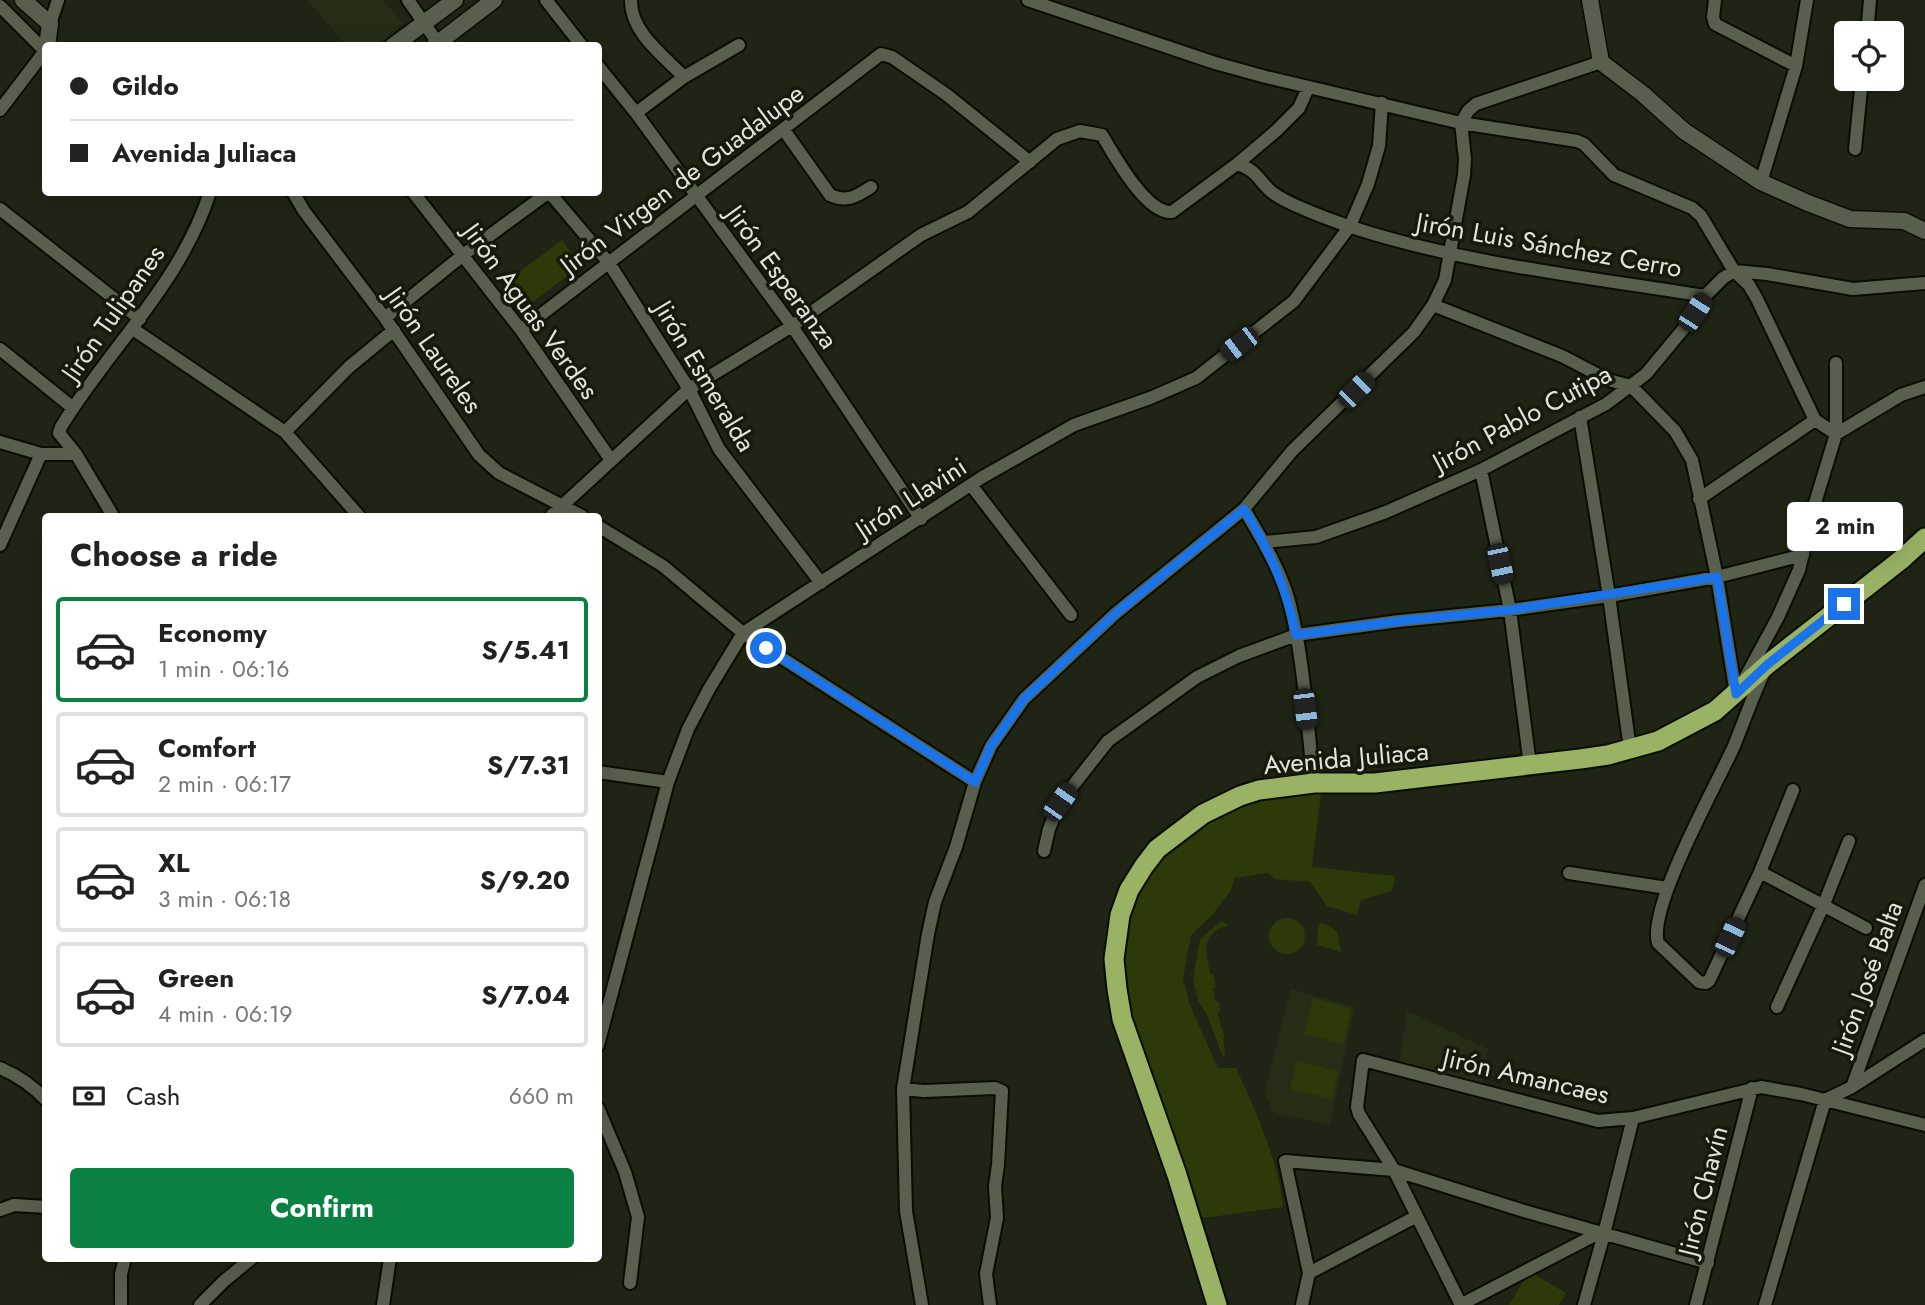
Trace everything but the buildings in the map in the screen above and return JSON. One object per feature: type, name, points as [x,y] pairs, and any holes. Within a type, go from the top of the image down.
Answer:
[{"type":"highway","name":"Avenida Juliaca","points":[[1217,1305],[1177,1175],[1122,1019],[1115,974],[1115,939],[1129,890],[1157,849],[1203,814],[1240,796],[1270,788],[1314,783],[1374,783],[1530,765],[1608,755],[1658,741],[1715,710],[1925,538]]},
{"type":"street","points":[[23,0],[50,24]]},
{"type":"street","points":[[47,42],[58,0]]},
{"type":"street","points":[[408,0],[436,42]]},
{"type":"street","points":[[399,42],[456,0]]},
{"type":"street","points":[[442,42],[494,0]]},
{"type":"street","points":[[546,0],[579,42]]},
{"type":"street","points":[[631,0],[634,19],[641,31],[684,77]]},
{"type":"street","points":[[1028,0],[1215,63],[1308,88],[1461,123],[1584,144],[1614,175],[1692,208],[1701,216],[1734,271],[1749,285],[1757,299],[1815,420],[1836,434]]},
{"type":"street","points":[[1590,0],[1601,62],[1643,94],[1684,131],[1761,182],[1808,204],[1850,219],[1904,221],[1925,231]]},
{"type":"street","points":[[1715,0],[1715,24],[1796,66]]},
{"type":"street","points":[[1761,182],[1796,66],[1807,0]]},
{"type":"street","points":[[1868,21],[1870,0]]},
{"type":"street","points":[[0,6],[42,45]]},
{"type":"street","points":[[636,113],[684,77],[738,45]]},
{"type":"street","points":[[0,110],[42,54]]},
{"type":"street","name":"Jirón Virgen de Guadalupe","points":[[521,330],[872,64],[881,54],[892,57],[947,95],[1030,162]]},
{"type":"street","points":[[922,1305],[906,1211],[902,1089],[933,913],[975,782],[991,746],[1024,699],[1124,605],[1165,575],[1244,509],[1292,451],[1414,332],[1433,305],[1445,280],[1464,175],[1461,123],[1471,107],[1601,62]]},
{"type":"street","name":"Jirón Esperanza","points":[[602,71],[636,113],[792,326],[920,519]]},
{"type":"street","points":[[554,513],[689,389],[792,326],[921,235],[968,212],[1057,139],[1080,131],[1102,135],[1119,165],[1152,205],[1164,212],[1177,209],[1237,164],[1290,118],[1304,102],[1308,88]]},
{"type":"street","points":[[1856,149],[1862,91]]},
{"type":"street","name":"Jirón Llavini","points":[[602,1030],[668,782],[688,729],[743,633],[971,485],[1074,425],[1150,398],[1196,378],[1294,302],[1350,226],[1379,146],[1382,103]]},
{"type":"street","points":[[784,130],[830,195],[840,200],[851,199],[872,187]]},
{"type":"street","name":"Jirón Luis Sánchez Cerro","points":[[1237,164],[1253,170],[1274,193],[1350,226],[1450,255],[1705,296]]},
{"type":"street","name":"Jirón Tulipanes","points":[[76,454],[59,433],[73,408],[136,324],[184,251],[208,196]]},
{"type":"street","name":"Jirón Laureles","points":[[295,196],[394,330],[479,455],[499,473],[577,513]]},
{"type":"street","name":"Jirón Aguas Verdes","points":[[416,196],[521,330],[611,460]]},
{"type":"street","points":[[385,318],[544,196]]},
{"type":"street","name":"Jirón Esmeralda","points":[[552,196],[609,263],[689,389],[719,449],[821,583]]},
{"type":"street","points":[[0,209],[136,324],[285,432],[356,513]]},
{"type":"street","points":[[1734,271],[1853,289],[1925,283]]},
{"type":"street","name":"Jirón Pablo Cutipa","points":[[1264,542],[1316,537],[1386,512],[1481,471],[1606,404],[1631,386],[1659,360],[1705,296],[1734,271]]},
{"type":"street","points":[[1433,305],[1562,356],[1608,380],[1631,386],[1675,431],[1692,460],[1717,577],[1736,694]]},
{"type":"street","points":[[285,432],[349,367],[394,330]]},
{"type":"street","points":[[0,349],[73,408]]},
{"type":"street","points":[[1736,694],[1778,617],[1799,570],[1815,503],[1836,434],[1836,363]]},
{"type":"street","points":[[1836,434],[1901,395],[1925,387]]},
{"type":"street","points":[[1580,417],[1630,749]]},
{"type":"street","points":[[1699,499],[1815,420]]},
{"type":"street","points":[[0,442],[41,454],[76,454],[111,513]]},
{"type":"street","points":[[0,545],[41,454]]},
{"type":"street","points":[[1481,471],[1510,610],[1530,765]]},
{"type":"street","points":[[971,485],[1071,615]]},
{"type":"street","points":[[1244,509],[1264,542],[1289,599],[1314,783]]},
{"type":"street","points":[[602,528],[663,566],[743,633],[975,782]]},
{"type":"street","points":[[1902,559],[1925,552]]},
{"type":"street","points":[[1044,851],[1060,802],[1108,741],[1197,677],[1239,656],[1296,635],[1609,596],[1717,577],[1803,555]]},
{"type":"street","points":[[1768,664],[1743,719],[1735,744],[1667,888],[1656,927],[1658,943],[1699,982],[1706,983],[1760,872],[1793,790]]},
{"type":"street","points":[[602,773],[668,782]]},
{"type":"street","points":[[1777,1007],[1824,904],[1849,841]]},
{"type":"street","points":[[1760,872],[1866,928]]},
{"type":"street","points":[[1570,873],[1667,888]]},
{"type":"street","name":"Jirón José Balta","points":[[1852,1087],[1925,885]]},
{"type":"street","points":[[1765,1305],[1825,1100],[1852,1087],[1925,1040]]},
{"type":"street","name":"Jirón Amancaes","points":[[1394,1170],[1357,1107],[1363,1060],[1598,1121],[1633,1118],[1752,1088],[1772,1088],[1925,1125]]},
{"type":"street","points":[[0,1068],[15,1074],[42,1096]]},
{"type":"street","points":[[902,1089],[924,1091],[995,1088],[1002,1091],[994,1202],[997,1218],[986,1275],[990,1305]]},
{"type":"street","name":"Jirón Chavín","points":[[1696,1305],[1752,1088]]},
{"type":"street","points":[[602,1117],[625,1172],[638,1217],[630,1283]]},
{"type":"street","points":[[1584,1305],[1633,1118]]},
{"type":"street","points":[[1302,1305],[1309,1273],[1285,1161],[1394,1170],[1708,1263]]},
{"type":"street","points":[[1394,1170],[1461,1305],[1602,1233]]},
{"type":"street","points":[[0,1210],[13,1205],[42,1207]]},
{"type":"street","points":[[1309,1273],[1417,1216]]},
{"type":"street","points":[[121,1305],[120,1285],[124,1262]]},
{"type":"street","points":[[200,1305],[248,1262]]},
{"type":"street","points":[[383,1305],[389,1262]]},
{"type":"shaded area","points":[[307,0],[383,0],[403,23],[380,42],[343,42]]},
{"type":"shaded area","points":[[1291,989],[1354,1007],[1330,1125],[1278,1114],[1272,1110],[1266,1097],[1265,1090]]},
{"type":"shaded area","points":[[1407,1011],[1488,1049],[1482,1084],[1399,1063]]},
{"type":"green space","points":[[562,240],[581,266],[530,304],[510,279]]},
{"type":"green space","points":[[1322,786],[1312,867],[1395,876],[1392,891],[1361,900],[1357,915],[1327,906],[1310,882],[1275,879],[1268,873],[1234,878],[1231,890],[1213,914],[1191,935],[1183,979],[1190,1005],[1218,1068],[1236,1068],[1243,1083],[1272,1155],[1283,1207],[1189,1220],[1124,994],[1121,970],[1124,939],[1134,905],[1150,873],[1170,847],[1237,802]]},
{"type":"green space","points":[[1287,918],[1300,923],[1305,936],[1300,949],[1287,954],[1274,949],[1269,936],[1274,923]]},
{"type":"green space","points":[[1221,921],[1229,925],[1213,933],[1206,952],[1211,975],[1214,975],[1215,1001],[1219,1002],[1220,1011],[1217,1012],[1225,1039],[1223,1057],[1207,1015],[1198,1001],[1193,979],[1200,939]]},
{"type":"green space","points":[[1321,923],[1332,927],[1337,933],[1341,952],[1317,945],[1318,926]]},
{"type":"green space","points":[[1313,998],[1351,1009],[1344,1044],[1304,1034]]},
{"type":"green space","points":[[1297,1061],[1338,1071],[1332,1099],[1290,1089]]},
{"type":"green space","points":[[1529,1271],[1566,1293],[1559,1305],[1509,1305]]},
{"type":"route","points":[[766,648],[975,782],[991,746],[1024,699],[1090,635],[1244,509],[1264,542],[1289,599],[1296,635],[1510,610],[1717,577],[1736,694],[1768,664],[1844,604]]}]
